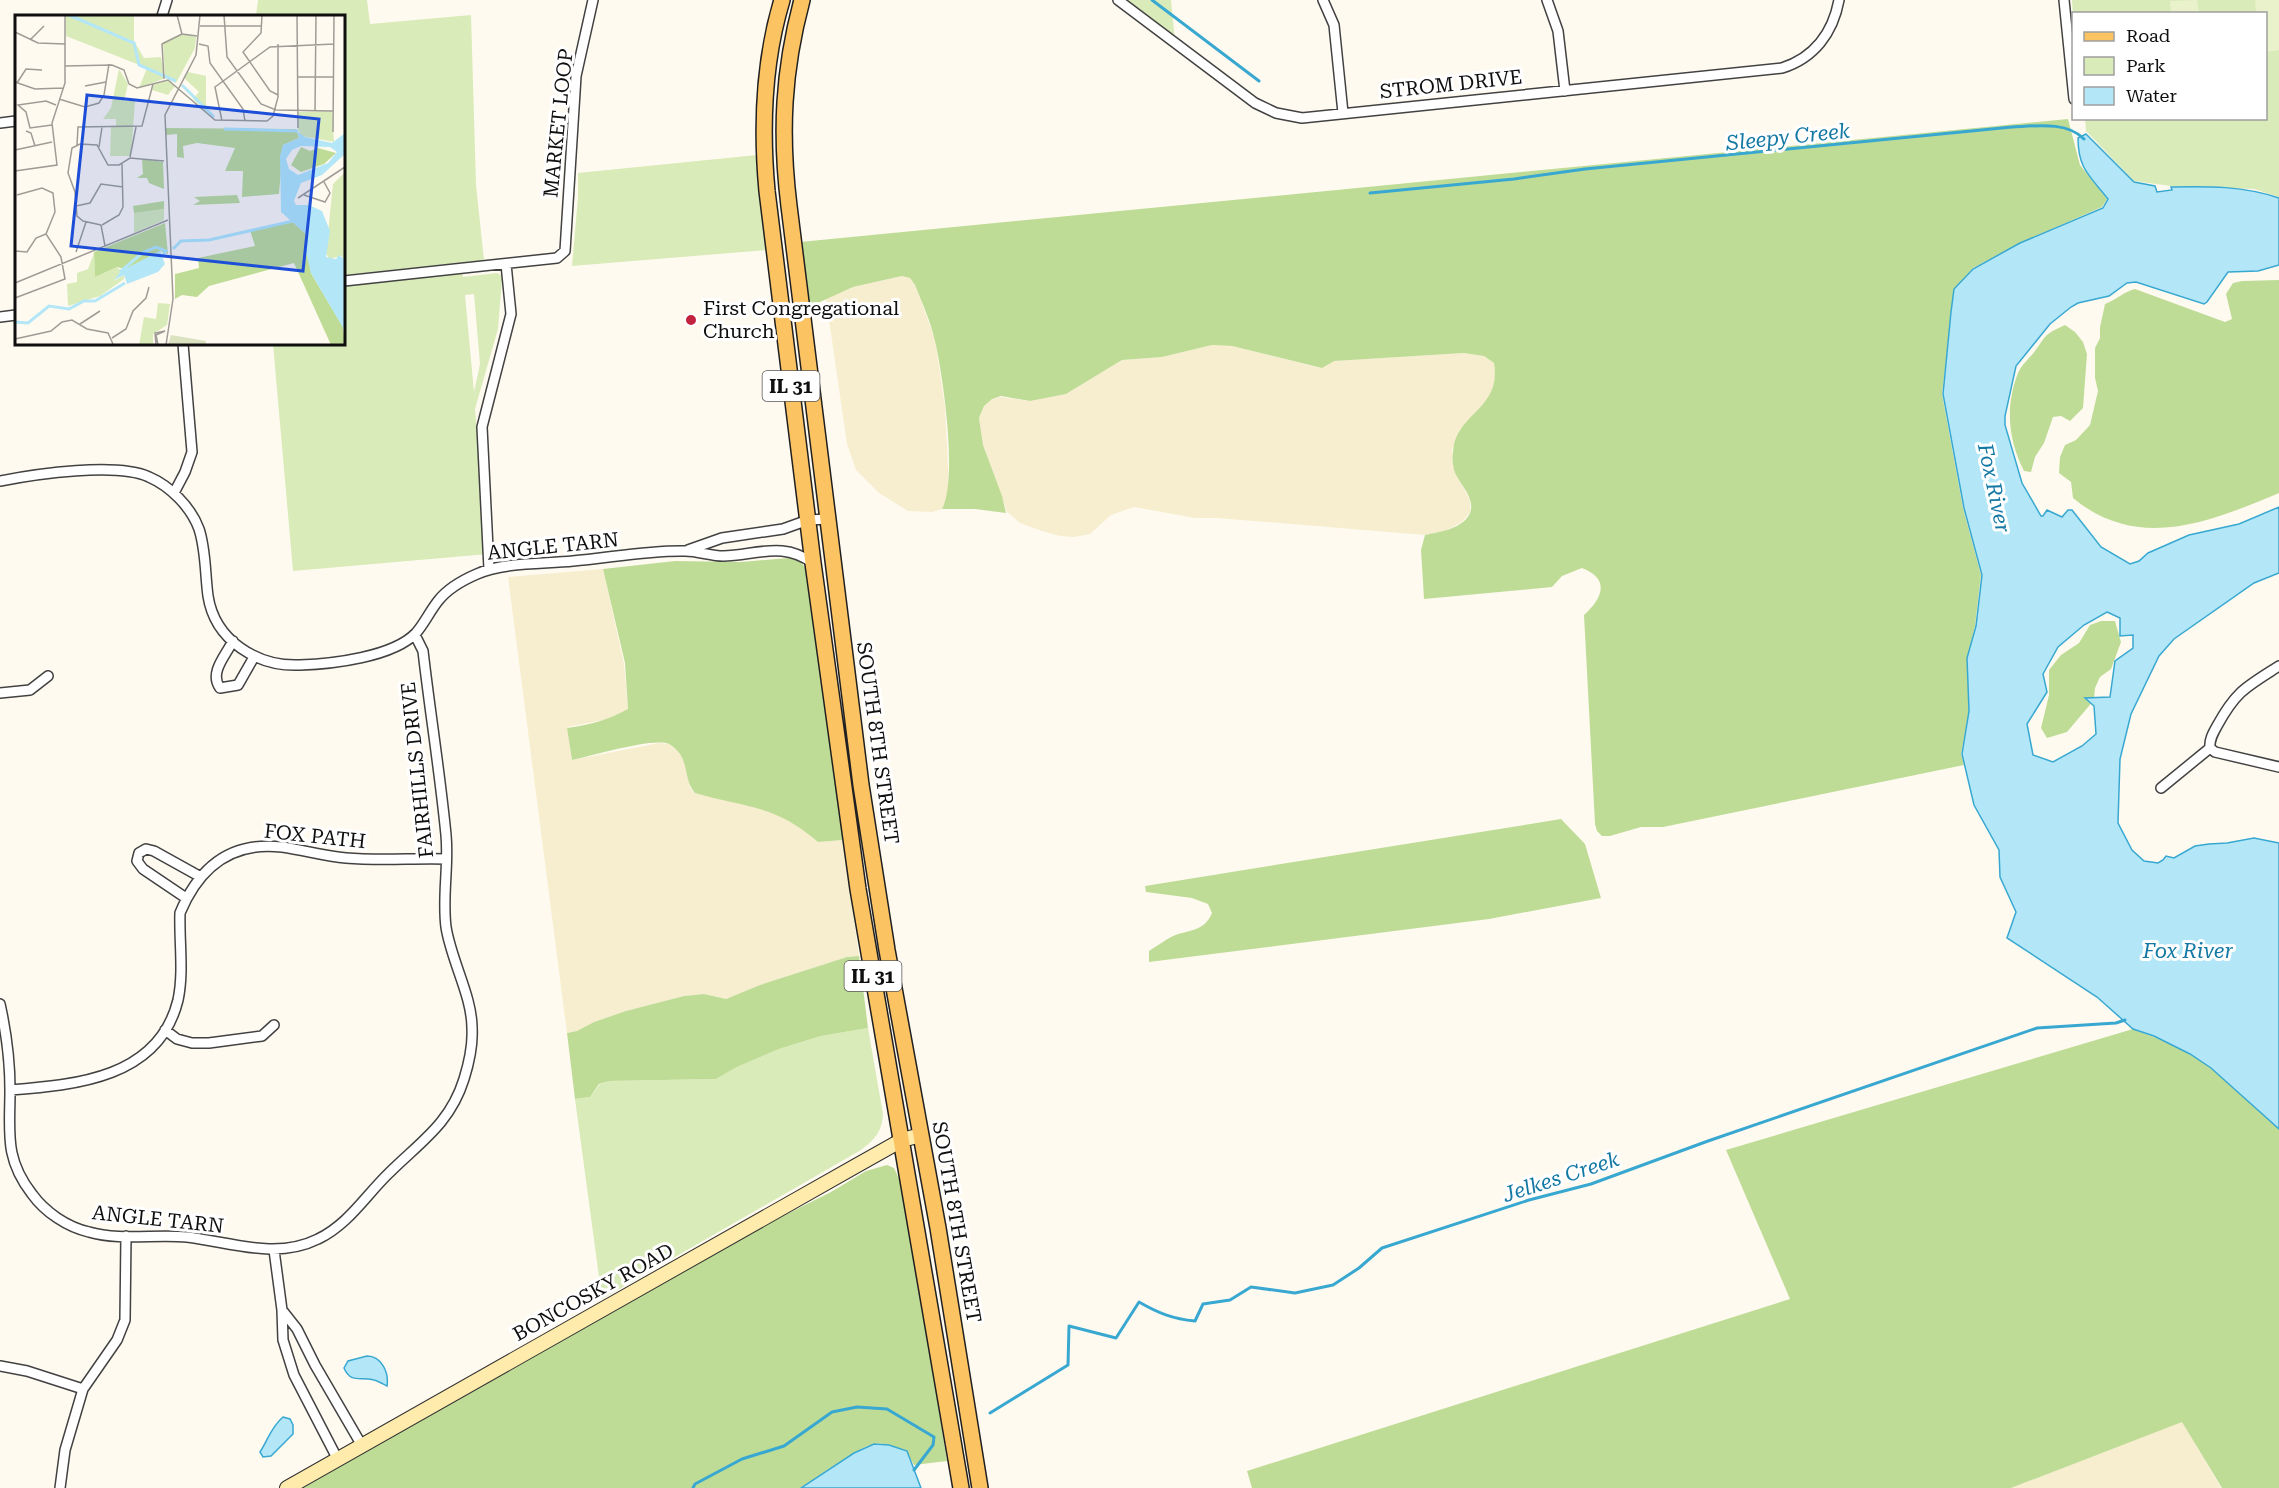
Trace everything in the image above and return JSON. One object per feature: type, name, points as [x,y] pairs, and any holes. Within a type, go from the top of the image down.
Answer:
[{"type":"main road","name":"SOUTH 8TH STREET","points":[[782,0],[766,72],[763,147],[813,562],[858,889],[961,1488]]},
{"type":"main road","name":"SOUTH 8TH STREET","points":[[802,0],[786,73],[783,145],[789,206],[861,785],[887,950],[921,1135],[980,1488]]},
{"type":"street","points":[[162,15],[167,0]]},
{"type":"street","name":"MARKET LOOP","points":[[507,264],[558,258],[565,250],[576,76],[593,0]]},
{"type":"street","name":"STROM DRIVE","points":[[1118,0],[1261,107],[1296,117],[1771,70],[1795,63],[1817,47],[1832,23],[1839,0]]},
{"type":"street","points":[[1323,0],[1334,29],[1343,114]]},
{"type":"street","points":[[1547,0],[1558,31],[1564,91]]},
{"type":"street","points":[[2064,0],[2072,88]]},
{"type":"street","points":[[0,123],[15,121]]},
{"type":"street","points":[[345,281],[507,264],[511,314],[482,427],[489,569]]},
{"type":"street","points":[[0,317],[15,315]]},
{"type":"street","points":[[174,493],[192,452],[183,345]]},
{"type":"street","name":"ANGLE TARN","points":[[0,481],[104,469],[149,477],[174,493],[188,508],[198,528],[202,543],[208,599],[214,615],[241,650],[261,660],[282,665],[346,661],[387,650],[414,635],[440,598],[457,584],[489,569],[686,550],[722,538],[783,529],[808,520],[828,519]]},
{"type":"street","name":"ANGLE TARN","points":[[686,550],[723,556],[781,550],[801,554],[813,562]]},
{"type":"street","name":"FAIRHILLS DRIVE","points":[[274,1250],[299,1246],[319,1239],[357,1210],[390,1172],[433,1133],[447,1114],[463,1083],[470,1053],[472,1026],[447,929],[444,899],[446,838],[423,651],[414,635]]},
{"type":"street","points":[[233,641],[216,672],[216,682],[220,688],[238,685],[254,657]]},
{"type":"street","points":[[2210,748],[2210,740],[2235,696],[2279,666]]},
{"type":"street","points":[[0,693],[30,690],[48,676]]},
{"type":"street","points":[[2210,748],[2215,752],[2279,767]]},
{"type":"street","points":[[2161,788],[2210,748]]},
{"type":"street","name":"FOX PATH","points":[[10,1090],[51,1087],[100,1077],[119,1070],[135,1061],[165,1030],[178,1000],[180,913],[186,897],[199,876],[213,863],[228,855],[258,846],[282,847],[337,858],[361,860],[447,859]]},
{"type":"street","points":[[186,897],[143,868],[137,861],[139,853],[146,849],[154,850],[199,876]]},
{"type":"street","name":"ANGLE TARN","points":[[0,1004],[10,1090],[8,1119],[12,1155],[19,1173],[42,1206],[70,1225],[88,1232],[187,1238],[274,1250]]},
{"type":"street","points":[[165,1030],[177,1039],[192,1043],[209,1043],[262,1036],[274,1025]]},
{"type":"street","name":"BONCOSKY ROAD","points":[[287,1488],[361,1444],[902,1140],[921,1135]]},
{"type":"street","points":[[60,1488],[65,1450],[83,1389],[117,1340],[125,1320],[126,1236]]},
{"type":"street","points":[[274,1250],[282,1310],[283,1340],[294,1375],[337,1458]]},
{"type":"street","points":[[282,1310],[297,1329],[361,1444]]},
{"type":"street","points":[[0,1366],[27,1371],[83,1389]]},
{"type":"shaded area","points":[[903,276],[910,278],[915,285],[935,339],[945,407],[949,485],[942,509],[932,512],[908,511],[879,493],[856,470],[847,444],[826,299],[853,287]]},
{"type":"shaded area","points":[[1212,345],[1232,346],[1321,368],[1333,361],[1465,353],[1484,356],[1494,363],[1496,375],[1493,388],[1484,405],[1459,431],[1452,450],[1454,470],[1470,500],[1470,512],[1462,522],[1445,531],[1425,535],[1195,518],[1134,507],[1111,515],[1090,534],[1074,537],[1060,536],[1020,523],[1007,512],[983,445],[979,418],[984,406],[992,399],[1001,397],[1030,401],[1066,394],[1122,360],[1162,357]]},
{"type":"shaded area","points":[[603,569],[624,664],[628,710],[609,719],[567,727],[572,760],[659,743],[669,744],[679,752],[685,763],[690,788],[695,793],[756,807],[781,816],[804,829],[818,842],[843,840],[859,956],[847,957],[760,985],[726,999],[704,994],[684,996],[626,1011],[567,1033],[508,577]]},
{"type":"shaded area","points":[[2182,1421],[2221,1488],[2011,1488]]},
{"type":"green space","points":[[258,0],[367,0],[370,24],[471,15],[476,185],[484,260],[345,275],[345,15],[256,15]]},
{"type":"green space","points":[[1120,0],[1171,0],[1175,41]]},
{"type":"green space","points":[[2072,0],[2279,0],[2279,197],[2254,189],[2171,186],[2134,181],[2086,131],[2085,120],[2267,120],[2267,12],[2073,12]]},
{"type":"green space","points":[[2197,0],[2199,12],[2171,12],[2170,1]]},
{"type":"green space","points":[[2255,0],[2279,0],[2279,50],[2267,52],[2267,12],[2256,12]]},
{"type":"green space","points":[[2068,119],[2080,165],[2107,199],[2102,207],[2020,243],[1973,268],[1954,289],[1942,394],[1963,508],[1981,575],[1975,626],[1967,658],[1969,711],[1961,754],[1964,765],[1663,827],[1641,827],[1610,836],[1602,836],[1595,824],[1584,615],[1599,596],[1601,590],[1597,578],[1582,568],[1562,576],[1552,587],[1424,599],[1421,550],[1425,535],[1456,526],[1462,523],[1470,513],[1471,501],[1454,470],[1453,452],[1461,428],[1485,402],[1491,391],[1495,379],[1494,363],[1484,356],[1464,353],[1334,361],[1322,368],[1232,346],[1212,345],[1162,357],[1122,360],[1066,394],[1030,401],[1001,396],[992,399],[984,406],[979,418],[983,445],[1006,513],[975,509],[942,509],[947,495],[949,475],[945,402],[933,334],[915,285],[910,278],[902,276],[853,287],[809,307],[800,242]]},
{"type":"green space","points":[[757,155],[767,250],[572,266],[578,173]]},
{"type":"green space","points":[[462,269],[463,277],[497,273],[501,275],[498,329],[475,409],[488,554],[293,571],[273,345],[345,345],[345,280]],"holes":[[[474,294],[480,364],[474,392],[465,295]]]},
{"type":"green space","points":[[2279,280],[2279,493],[2201,522],[2174,527],[2149,528],[2123,524],[2098,514],[2073,498],[2071,482],[2059,473],[2060,457],[2065,445],[2076,440],[2090,425],[2098,391],[2095,378],[2095,348],[2100,338],[2105,304],[2135,289],[2225,322],[2232,319],[2226,294],[2233,283]]},
{"type":"green space","points":[[2065,325],[2083,342],[2087,354],[2083,408],[2070,421],[2061,416],[2053,417],[2044,443],[2035,457],[2031,472],[2024,471],[2014,447],[2010,423],[2014,385],[2018,373],[2045,338]]},
{"type":"green space","points":[[789,558],[801,561],[808,573],[843,840],[818,842],[788,820],[774,814],[695,793],[683,759],[678,751],[669,744],[637,745],[572,760],[567,728],[599,721],[628,709],[625,663],[603,569],[675,561],[741,562]]},
{"type":"green space","points":[[2101,621],[2115,621],[2121,642],[2111,669],[2100,677],[2095,688],[2094,700],[2067,732],[2047,738],[2041,728],[2049,695],[2049,670],[2061,655],[2079,643],[2090,625]]},
{"type":"green space","points":[[1561,819],[1585,844],[1601,898],[1489,919],[1149,962],[1149,951],[1173,936],[1201,927],[1212,913],[1208,904],[1192,898],[1146,892],[1145,886]]},
{"type":"green space","points":[[859,956],[868,1028],[821,1036],[779,1049],[737,1067],[716,1079],[609,1081],[599,1084],[590,1097],[575,1099],[567,1033],[626,1011],[684,996],[704,994],[726,999],[760,985],[847,957]]},
{"type":"green space","points":[[868,1028],[883,1114],[877,1135],[861,1150],[602,1299],[575,1099],[590,1097],[600,1084],[609,1081],[716,1079],[737,1067],[779,1049],[821,1036]]},
{"type":"green space","points":[[2133,1029],[2174,1046],[2204,1063],[2279,1129],[2279,1488],[2222,1488],[2182,1422],[2011,1488],[1252,1488],[1247,1471],[1790,1299],[1726,1150]]},
{"type":"green space","points":[[887,1165],[894,1168],[903,1187],[947,1461],[914,1465],[906,1451],[887,1445],[874,1444],[848,1457],[800,1488],[298,1488],[731,1242],[831,1192],[866,1171]]},
{"type":"water","name":"Fox River","points":[[2086,134],[2134,182],[2155,186],[2157,192],[2172,190],[2171,187],[2212,187],[2253,191],[2279,198],[2279,265],[2258,271],[2228,272],[2204,304],[2136,282],[2127,283],[2109,296],[2078,303],[2071,307],[2050,324],[2016,366],[2005,425],[2022,483],[2041,516],[2047,510],[2062,517],[2068,510],[2072,510],[2101,547],[2130,564],[2139,561],[2148,553],[2189,535],[2239,524],[2279,507],[2279,573],[2254,583],[2174,639],[2159,656],[2131,714],[2120,759],[2118,823],[2132,850],[2144,861],[2158,863],[2166,856],[2174,858],[2195,846],[2254,838],[2279,843],[2279,1129],[2211,1068],[2190,1054],[2154,1036],[2133,1029],[2097,997],[2007,938],[2016,912],[2000,877],[1999,850],[1974,805],[1962,754],[1969,711],[1967,658],[1976,626],[1982,575],[1964,508],[1943,394],[1954,289],[1973,269],[2020,243],[2103,208],[2108,199],[2086,172],[2080,157],[2078,138]],"holes":[[[2107,612],[2120,618],[2120,636],[2133,635],[2133,648],[2115,661],[2110,697],[2085,698],[2094,706],[2096,734],[2082,746],[2053,762],[2033,755],[2027,724],[2047,692],[2043,674],[2058,647],[2084,625]]]},
{"type":"water","points":[[367,1356],[377,1359],[383,1366],[387,1376],[387,1386],[374,1380],[353,1378],[347,1373],[344,1368],[348,1361]]},
{"type":"water","points":[[283,1417],[290,1419],[293,1434],[271,1456],[263,1457],[260,1452]]},
{"type":"water","points":[[874,1444],[889,1445],[907,1451],[921,1488],[801,1488],[854,1453]]},
{"type":"waterway","name":"Sleepy Creek","points":[[1152,0],[1259,81]]},
{"type":"waterway","name":"Sleepy Creek","points":[[1370,193],[1514,179],[1585,169],[2012,127],[2060,127],[2069,129],[2084,139]]},
{"type":"waterway","name":"Jelkes Creek","points":[[990,1413],[1068,1365],[1069,1326],[1116,1338],[1139,1302],[1166,1315],[1195,1321],[1203,1304],[1230,1300],[1251,1287],[1295,1293],[1333,1285],[1359,1268],[1382,1248],[1529,1200],[1591,1184],[1708,1141],[2037,1028],[2116,1023],[2125,1020]]},
{"type":"waterway","points":[[693,1488],[695,1484],[742,1459],[784,1446],[832,1412],[857,1407],[887,1409],[934,1437],[933,1445],[914,1470]]},
{"type":"place","name":"First Congregational Church","points":[[691,320]]}]
